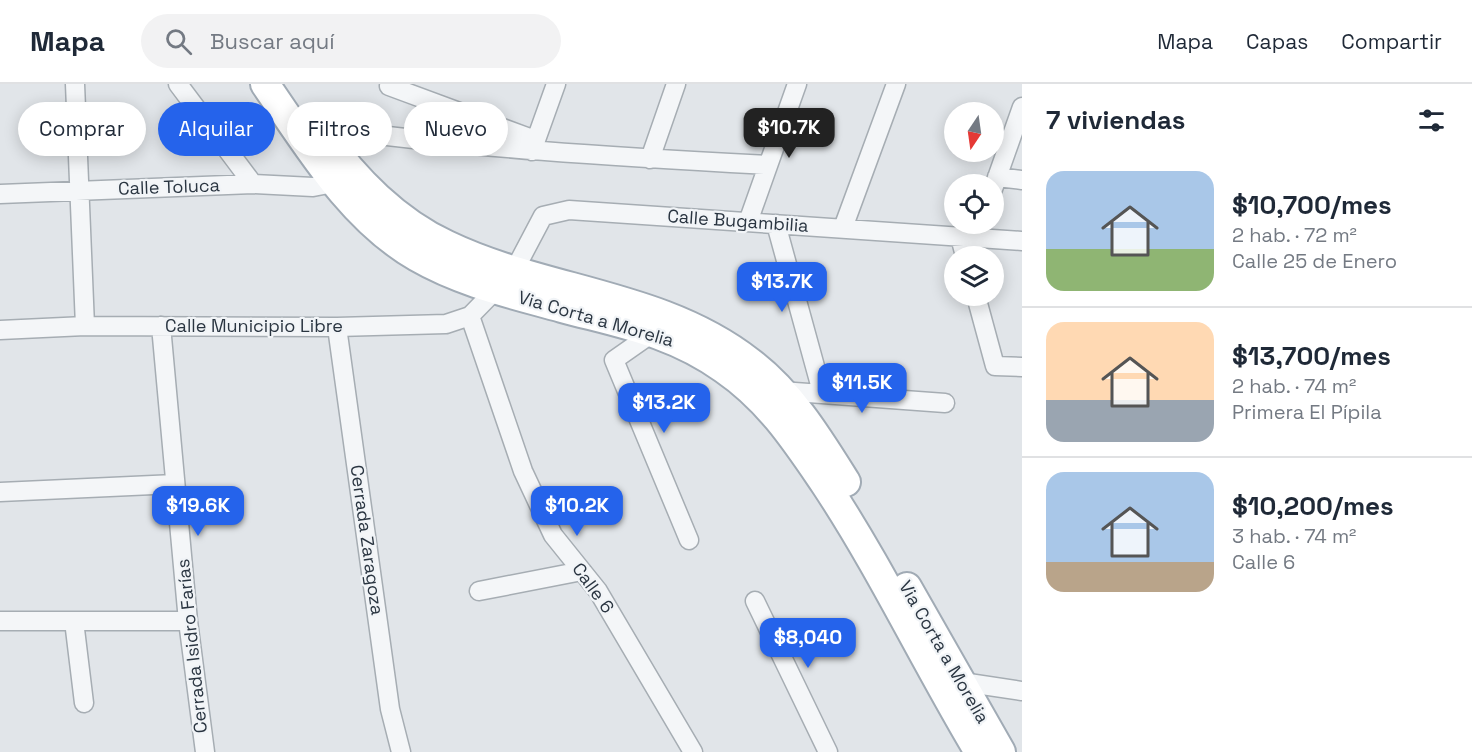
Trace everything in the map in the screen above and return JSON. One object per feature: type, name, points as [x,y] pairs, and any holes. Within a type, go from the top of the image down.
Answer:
[{"type":"main road","name":"Via Corta a Morelia","points":[[265,84],[346,179],[411,225],[505,281],[654,332],[690,347],[761,398],[795,440],[858,535],[936,681],[979,752]]},
{"type":"main road","name":"Via Corta a Morelia","points":[[287,84],[300,102]]},
{"type":"main road","name":"Via Corta a Morelia","points":[[337,156],[346,179]]},
{"type":"main road","name":"Via Corta a Morelia","points":[[505,281],[644,307],[680,321],[750,362],[781,391],[813,429],[868,519],[1001,752]]},
{"type":"street","points":[[75,84],[85,326]]},
{"type":"street","points":[[178,84],[253,184]]},
{"type":"street","points":[[534,146],[556,84]]},
{"type":"street","points":[[650,159],[676,84]]},
{"type":"street","points":[[748,222],[797,84]]},
{"type":"street","points":[[843,228],[896,84]]},
{"type":"street","points":[[389,86],[534,146]]},
{"type":"street","points":[[998,174],[1022,107]]},
{"type":"street","points":[[392,137],[534,146],[650,159],[767,165]]},
{"type":"street","name":"Calle Toluca","points":[[0,194],[253,184],[313,188],[346,179]]},
{"type":"street","points":[[1004,182],[1022,180]]},
{"type":"street","name":"Calle Bugambilia","points":[[505,281],[543,216],[569,210],[843,228],[944,232]]},
{"type":"street","points":[[776,224],[822,392]]},
{"type":"street","name":"Calle Bugambilia","points":[[979,234],[1022,241]]},
{"type":"street","name":"Calle Municipio Libre","points":[[0,330],[85,326],[337,327],[446,324],[470,316],[505,281]]},
{"type":"street","points":[[979,306],[995,366],[1022,367]]},
{"type":"street","name":"Calle 6","points":[[470,316],[523,471],[553,535],[598,591],[693,752]]},
{"type":"street","name":"Cerrada Isidro Farías","points":[[161,326],[188,621],[204,752]]},
{"type":"street","name":"Cerrada Zaragoza","points":[[337,327],[390,709],[401,752]]},
{"type":"street","points":[[654,332],[614,360],[689,540]]},
{"type":"street","points":[[781,391],[822,392],[945,403]]},
{"type":"street","points":[[0,492],[176,484]]},
{"type":"street","points":[[479,591],[582,572]]},
{"type":"street","points":[[755,601],[828,752]]},
{"type":"street","points":[[0,621],[188,621]]},
{"type":"street","points":[[74,621],[84,703]]},
{"type":"street","points":[[962,682],[1022,691]]}]
